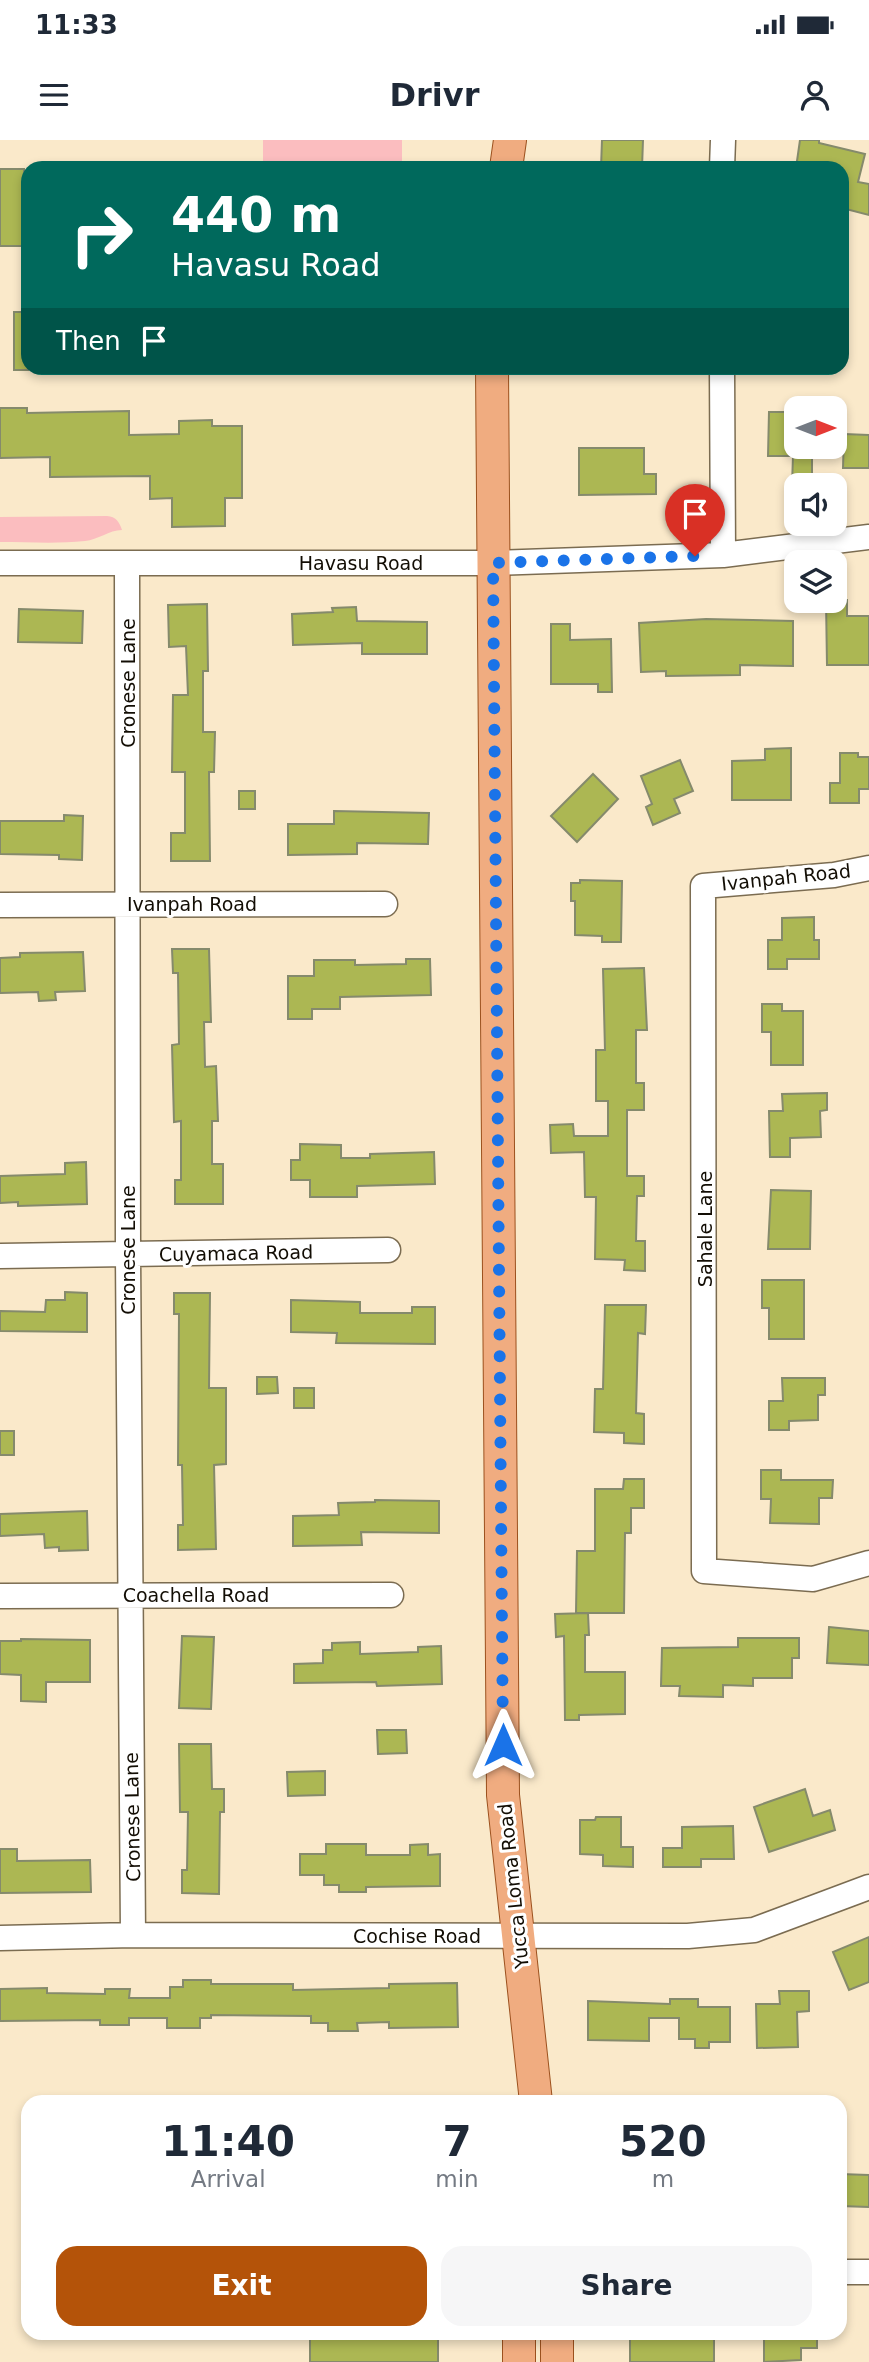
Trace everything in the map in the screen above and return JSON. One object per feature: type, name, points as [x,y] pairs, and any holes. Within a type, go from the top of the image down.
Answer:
[{"type":"main road","points":[[507,161],[510,140]]},
{"type":"main road","name":"Yucca Loma Road","points":[[492,375],[503,1795],[535,2095]]},
{"type":"main road","points":[[519,2340],[519,2362]]},
{"type":"main road","points":[[557,2340],[557,2362]]},
{"type":"street","points":[[722,161],[723,140]]},
{"type":"street","points":[[722,375],[723,555]]},
{"type":"street","name":"Havasu Road","points":[[0,564],[493,563],[723,555],[869,537]]},
{"type":"street","name":"Cronese Lane","points":[[127,564],[133,1936]]},
{"type":"street","name":"Ivanpah Road","points":[[703,886],[834,875],[869,867]]},
{"type":"street","name":"Sahale Lane","points":[[703,886],[704,1571],[813,1579],[869,1563]]},
{"type":"street","name":"Ivanpah Road","points":[[0,905],[385,904]]},
{"type":"street","name":"Cuyamaca Road","points":[[0,1256],[388,1250]]},
{"type":"street","name":"Coachella Road","points":[[0,1597],[391,1594]]},
{"type":"street","name":"Cochise Road","points":[[0,1938],[688,1936],[754,1930],[869,1887]]},
{"type":"street","points":[[847,2273],[869,2272]]},
{"type":"shaded area","points":[[263,140],[402,140],[402,161],[263,161]]},
{"type":"shaded area","points":[[107,516],[117,520],[122,530],[85,541],[0,542],[0,517]]},
{"type":"building","points":[[602,140],[643,140],[642,161],[601,161]]},
{"type":"building","points":[[800,140],[819,140],[819,143],[865,154],[858,182],[869,184],[869,215],[849,210],[849,161],[797,161]]},
{"type":"building","points":[[0,169],[21,169],[21,246],[0,246]]},
{"type":"building","points":[[14,312],[21,312],[21,370],[14,370]]},
{"type":"building","points":[[0,408],[27,408],[27,413],[129,411],[129,435],[179,434],[179,421],[212,420],[212,426],[242,426],[242,498],[225,498],[225,526],[172,527],[172,498],[150,499],[150,476],[50,477],[50,457],[0,458]]},
{"type":"building","points":[[769,412],[784,412],[784,456],[768,456]]},
{"type":"building","points":[[847,434],[869,435],[869,468],[843,468],[843,459],[847,459]]},
{"type":"building","points":[[579,448],[644,448],[644,474],[656,474],[656,494],[579,495]]},
{"type":"building","points":[[793,459],[812,459],[812,473],[792,473]]},
{"type":"building","points":[[207,604],[208,671],[203,671],[203,732],[215,732],[214,772],[209,772],[210,861],[171,861],[171,833],[185,833],[185,772],[172,772],[173,695],[188,695],[186,646],[169,647],[168,605]]},
{"type":"building","points":[[356,607],[357,621],[427,622],[427,654],[362,654],[362,643],[293,645],[292,614],[333,612],[332,608]]},
{"type":"building","points":[[19,609],[83,611],[82,643],[18,642]]},
{"type":"building","points":[[826,613],[869,616],[869,665],[827,665]]},
{"type":"building","points":[[706,619],[793,621],[793,666],[740,665],[740,675],[666,676],[666,671],[641,672],[639,623]]},
{"type":"building","points":[[551,624],[570,624],[570,640],[611,639],[612,692],[598,692],[598,684],[551,684]]},
{"type":"building","points":[[791,748],[791,800],[732,800],[732,761],[765,760],[765,749]]},
{"type":"building","points":[[840,753],[858,753],[858,757],[869,757],[869,789],[859,789],[859,803],[830,803],[830,783],[840,783]]},
{"type":"building","points":[[680,760],[693,791],[674,799],[680,813],[653,825],[646,807],[652,804],[641,776]]},
{"type":"building","points":[[593,774],[618,799],[577,842],[551,816]]},
{"type":"building","points":[[239,791],[255,791],[255,809],[239,809]]},
{"type":"building","points":[[334,811],[429,813],[428,844],[357,843],[357,854],[288,855],[288,824],[334,824]]},
{"type":"building","points":[[64,815],[83,816],[82,860],[59,859],[59,855],[0,854],[0,821],[64,821]]},
{"type":"building","points":[[580,880],[622,881],[621,942],[602,942],[602,936],[575,935],[575,901],[571,901],[571,883],[580,883]]},
{"type":"building","points":[[814,917],[814,940],[819,940],[819,959],[787,959],[787,969],[768,969],[768,940],[782,940],[782,918]]},
{"type":"building","points":[[172,949],[209,949],[211,1022],[204,1022],[205,1067],[216,1066],[218,1121],[212,1121],[212,1164],[223,1164],[223,1204],[175,1204],[175,1180],[181,1180],[181,1121],[174,1122],[172,1045],[179,1044],[178,973],[173,973]]},
{"type":"building","points":[[83,952],[85,991],[55,992],[56,1000],[39,1001],[38,992],[0,993],[0,958],[20,957],[20,953]]},
{"type":"building","points":[[406,959],[430,959],[431,995],[340,997],[340,1009],[312,1009],[312,1019],[288,1019],[288,976],[314,976],[314,960],[355,960],[355,965],[406,964]]},
{"type":"building","points":[[644,968],[647,1030],[636,1030],[636,1083],[644,1083],[644,1110],[627,1110],[627,1176],[644,1176],[644,1196],[637,1196],[636,1241],[645,1241],[645,1271],[624,1270],[625,1260],[595,1259],[596,1197],[585,1197],[584,1152],[551,1153],[550,1125],[573,1124],[574,1136],[608,1136],[608,1101],[596,1101],[596,1050],[605,1050],[603,969]]},
{"type":"building","points":[[762,1004],[782,1004],[782,1011],[803,1011],[803,1065],[771,1065],[771,1032],[762,1032]]},
{"type":"building","points":[[827,1093],[827,1110],[820,1111],[821,1137],[790,1138],[790,1157],[770,1157],[769,1111],[783,1111],[782,1094]]},
{"type":"building","points":[[300,1144],[341,1145],[341,1158],[370,1158],[370,1154],[434,1152],[435,1184],[357,1186],[357,1197],[310,1197],[310,1180],[291,1180],[291,1160],[300,1160]]},
{"type":"building","points":[[86,1162],[87,1204],[18,1206],[18,1202],[0,1203],[0,1176],[65,1174],[65,1163]]},
{"type":"building","points":[[771,1190],[811,1191],[810,1249],[768,1249]]},
{"type":"building","points":[[762,1280],[804,1280],[804,1339],[769,1339],[769,1308],[762,1308]]},
{"type":"building","points":[[65,1292],[87,1293],[87,1332],[0,1331],[0,1311],[45,1312],[46,1300],[65,1300]]},
{"type":"building","points":[[174,1293],[210,1293],[209,1388],[226,1388],[226,1464],[214,1465],[216,1549],[178,1550],[178,1525],[183,1525],[182,1465],[178,1465],[179,1314],[174,1314]]},
{"type":"building","points":[[291,1300],[360,1302],[360,1313],[412,1313],[412,1307],[435,1307],[435,1344],[336,1343],[337,1333],[291,1332]]},
{"type":"building","points":[[605,1305],[646,1305],[645,1334],[638,1333],[636,1413],[644,1414],[644,1444],[624,1443],[624,1433],[594,1432],[595,1389],[603,1389]]},
{"type":"building","points":[[257,1377],[277,1377],[278,1393],[257,1394]]},
{"type":"building","points":[[782,1378],[825,1378],[825,1395],[818,1395],[818,1420],[789,1421],[789,1430],[769,1430],[769,1401],[783,1401]]},
{"type":"building","points":[[294,1388],[314,1388],[314,1408],[294,1408]]},
{"type":"building","points":[[0,1431],[14,1431],[14,1455],[0,1455]]},
{"type":"building","points":[[761,1470],[781,1470],[781,1480],[833,1480],[832,1498],[819,1498],[819,1524],[770,1523],[771,1499],[761,1499]]},
{"type":"building","points":[[624,1479],[644,1479],[644,1508],[631,1508],[631,1533],[625,1533],[624,1613],[576,1613],[577,1551],[595,1551],[595,1489],[623,1489]]},
{"type":"building","points":[[375,1500],[439,1501],[439,1533],[361,1532],[362,1545],[293,1546],[293,1516],[339,1515],[338,1503]]},
{"type":"building","points":[[87,1511],[88,1550],[59,1551],[59,1547],[45,1548],[44,1534],[0,1536],[0,1514]]},
{"type":"building","points":[[588,1613],[589,1635],[585,1635],[585,1672],[625,1672],[625,1714],[579,1715],[579,1720],[565,1720],[564,1636],[556,1637],[555,1614]]},
{"type":"building","points":[[829,1627],[869,1631],[869,1665],[827,1663]]},
{"type":"building","points":[[182,1636],[214,1637],[211,1709],[179,1708]]},
{"type":"building","points":[[738,1638],[799,1638],[799,1658],[792,1658],[792,1678],[753,1678],[753,1686],[723,1685],[723,1697],[679,1696],[680,1686],[661,1686],[662,1648],[738,1647]]},
{"type":"building","points":[[90,1640],[90,1682],[46,1682],[46,1702],[21,1701],[21,1675],[0,1674],[0,1641]]},
{"type":"building","points":[[360,1642],[360,1654],[418,1652],[418,1647],[441,1646],[442,1684],[377,1686],[376,1682],[294,1683],[294,1664],[323,1663],[323,1650],[332,1650],[332,1643]]},
{"type":"building","points":[[377,1730],[406,1730],[407,1753],[378,1754]]},
{"type":"building","points":[[179,1744],[211,1744],[212,1789],[224,1789],[224,1812],[220,1812],[219,1894],[182,1893],[182,1870],[187,1870],[188,1812],[180,1812]]},
{"type":"building","points":[[325,1771],[325,1795],[288,1796],[287,1772]]},
{"type":"building","points":[[805,1789],[813,1816],[830,1810],[835,1830],[769,1852],[754,1807]]},
{"type":"building","points":[[596,1817],[621,1817],[621,1847],[633,1847],[633,1867],[603,1866],[603,1855],[580,1854],[580,1820],[595,1820]]},
{"type":"building","points":[[733,1826],[734,1859],[701,1859],[701,1867],[663,1867],[663,1848],[682,1848],[682,1827]]},
{"type":"building","points":[[326,1844],[366,1844],[366,1855],[410,1855],[410,1845],[428,1844],[428,1855],[440,1854],[440,1886],[366,1887],[366,1892],[339,1892],[339,1885],[324,1885],[324,1875],[300,1875],[300,1854],[326,1854]]},
{"type":"building","points":[[0,1849],[17,1849],[17,1861],[90,1860],[91,1892],[0,1893]]},
{"type":"building","points":[[869,1937],[869,1982],[849,1990],[833,1952]]},
{"type":"building","points":[[183,1980],[211,1980],[211,1984],[293,1984],[293,1990],[457,1983],[458,2027],[389,2028],[389,2022],[357,2023],[358,2031],[328,2031],[328,2023],[311,2023],[311,2016],[211,2015],[211,2018],[200,2018],[200,2028],[167,2028],[167,2018],[129,2018],[129,2025],[100,2025],[100,2020],[0,2021],[0,1989],[47,1988],[47,1993],[105,1994],[105,1989],[130,1989],[129,1998],[170,1998],[170,1987],[183,1987]]},
{"type":"building","points":[[779,1991],[809,1991],[809,2011],[797,2012],[798,2047],[757,2048],[756,2004],[780,2004]]},
{"type":"building","points":[[670,1999],[698,1999],[698,2007],[730,2007],[730,2042],[709,2042],[709,2048],[695,2048],[695,2039],[679,2039],[679,2018],[649,2018],[649,2041],[588,2040],[588,2001],[670,2004]]},
{"type":"building","points":[[847,2174],[869,2175],[869,2207],[847,2206]]},
{"type":"building","points":[[310,2340],[438,2340],[438,2362],[310,2362]]},
{"type":"building","points":[[630,2340],[714,2340],[714,2362],[630,2362]]},
{"type":"building","points":[[764,2340],[817,2340],[817,2348],[801,2348],[801,2360],[764,2362]]},
{"type":"route","points":[[503,1745],[493,563],[695,556]]}]
